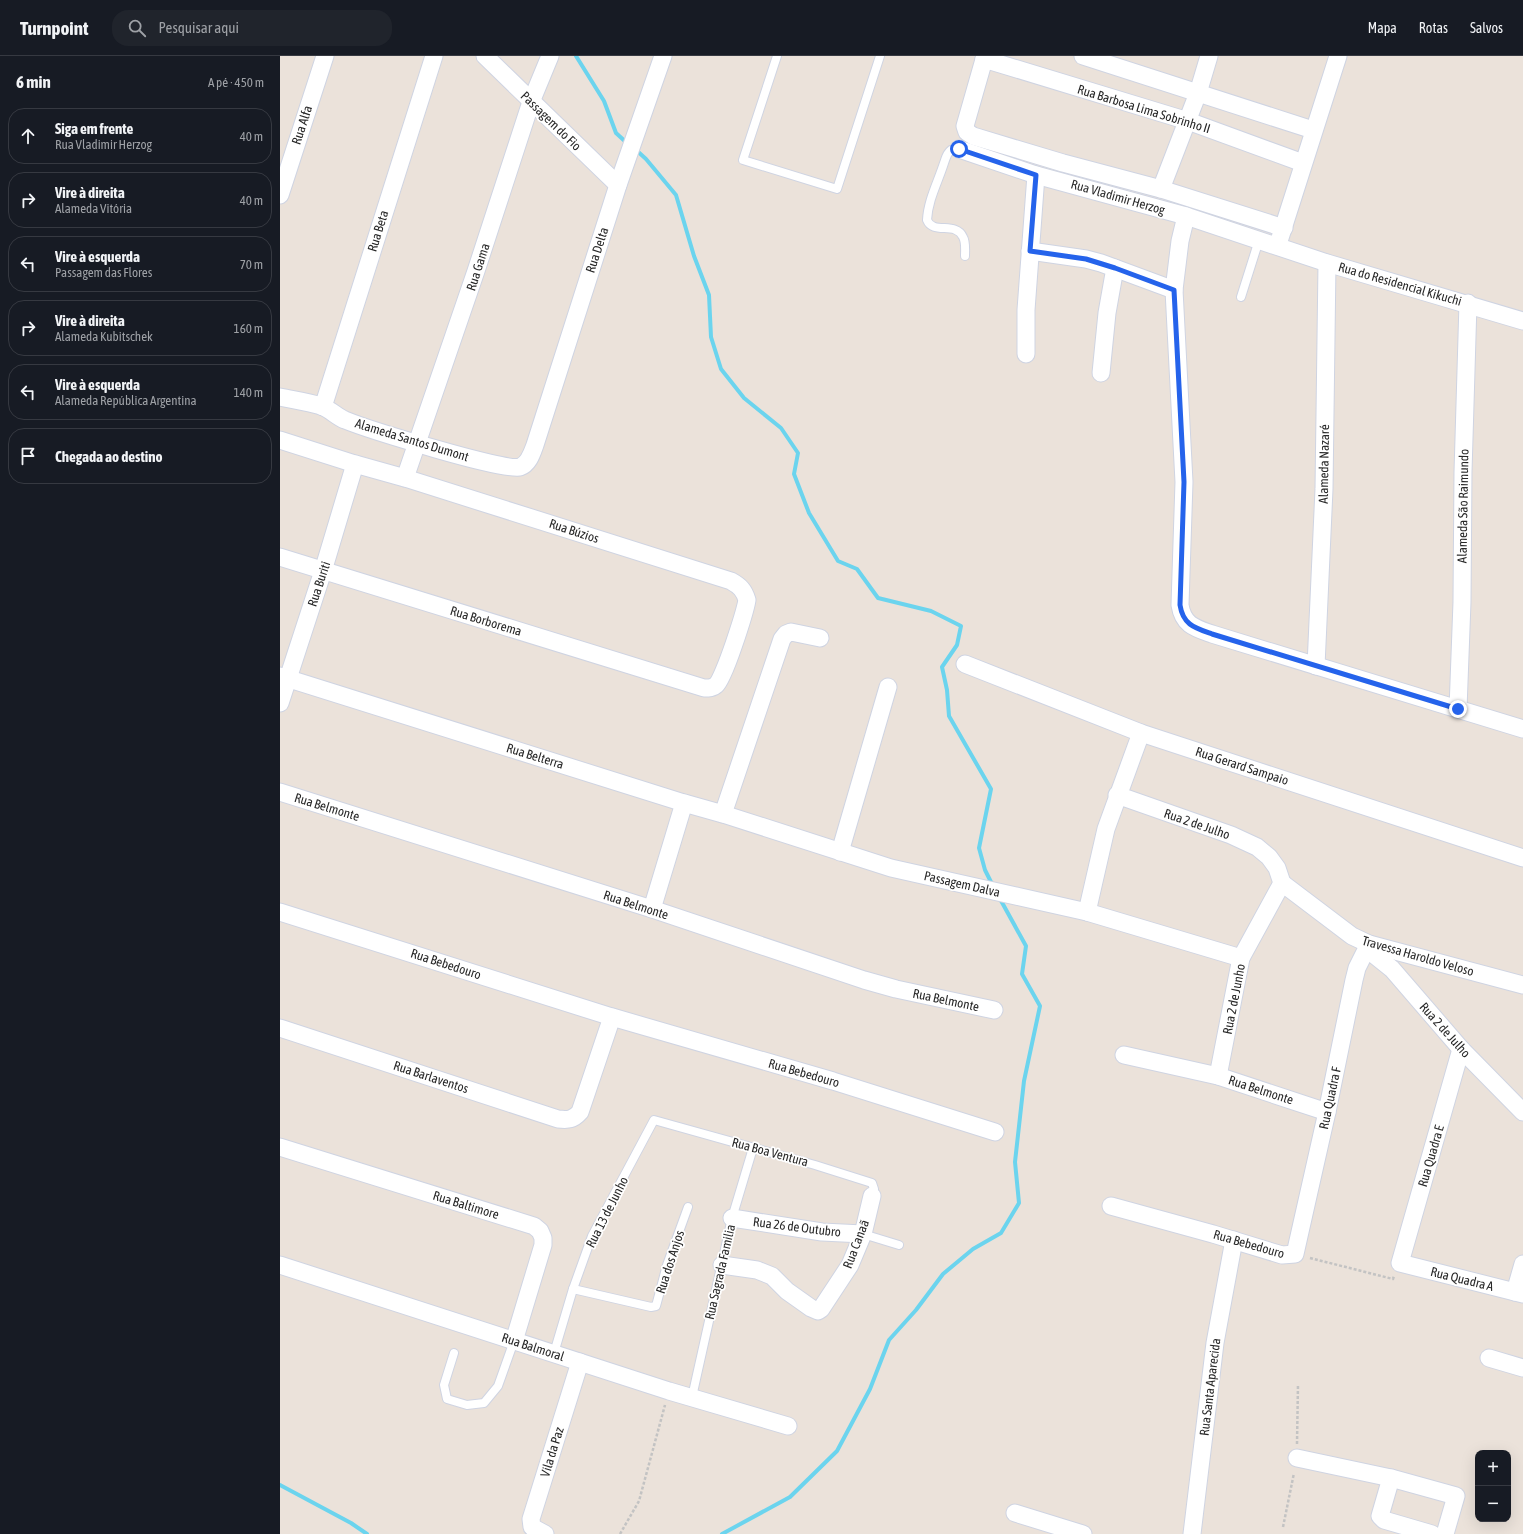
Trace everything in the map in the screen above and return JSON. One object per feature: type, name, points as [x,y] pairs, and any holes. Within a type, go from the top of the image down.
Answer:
[{"type":"street","name":"Rua Alfa","points":[[280,195],[325,56]]},
{"type":"street","name":"Rua Beta","points":[[323,407],[434,56]]},
{"type":"street","name":"Passagem do Fio","points":[[485,56],[618,185]]},
{"type":"street","name":"Rua Gama","points":[[406,478],[531,102],[550,56]]},
{"type":"street","name":"Rua Delta","points":[[535,445],[618,185],[663,56]]},
{"type":"street","points":[[1083,56],[1313,130]]},
{"type":"street","points":[[1162,189],[1198,93],[1209,56]]},
{"type":"street","points":[[1276,246],[1284,228],[1313,130],[1338,56]]},
{"type":"street","points":[[984,58],[965,126],[967,132],[986,141],[1162,189],[1284,228]]},
{"type":"street","name":"Rua Barbosa Lima Sobrinho II","points":[[984,58],[1188,121],[1303,163]]},
{"type":"street","name":"Rua Vladimir Herzog","points":[[959,149],[1036,175],[1186,216],[1276,246]]},
{"type":"street","points":[[1026,354],[1026,310],[1036,175]]},
{"type":"street","points":[[1186,216],[1180,240],[1174,290],[1184,482],[1180,605],[1181,614],[1184,619],[1190,625],[1199,630],[1523,729]]},
{"type":"street","name":"Rua do Residencial Kikuchi","points":[[1276,246],[1327,263],[1468,303],[1523,321]]},
{"type":"street","points":[[1030,251],[1086,259],[1174,290]]},
{"type":"street","name":"Alameda Nazaré","points":[[1316,666],[1324,489],[1327,263]]},
{"type":"street","points":[[1101,373],[1107,313],[1115,268]]},
{"type":"street","name":"Alameda São Raimundo","points":[[1458,709],[1462,602],[1463,472],[1468,303]]},
{"type":"street","name":"Alameda Santos Dumont","points":[[280,397],[323,407],[344,420],[417,443],[497,465],[514,468],[520,467],[525,464],[531,456],[535,445]]},
{"type":"street","name":"Rua Búzios","points":[[280,440],[355,464],[406,478],[732,581],[740,585],[747,600],[746,607],[720,682],[710,688],[692,684]]},
{"type":"street","name":"Rua Buriti","points":[[280,703],[284,677],[323,571],[355,464]]},
{"type":"street","name":"Rua Borborema","points":[[280,557],[692,684]]},
{"type":"street","points":[[723,814],[782,639],[786,634],[791,632],[820,638]]},
{"type":"street","name":"Rua Gerard Sampaio","points":[[965,664],[1141,733],[1523,858]]},
{"type":"street","name":"Rua Belterra","points":[[284,677],[684,803]]},
{"type":"street","points":[[840,852],[888,687]]},
{"type":"street","points":[[1086,912],[1106,829],[1117,795],[1141,733]]},
{"type":"street","name":"Rua Belmonte","points":[[280,792],[652,909],[864,980],[896,989],[994,1010]]},
{"type":"street","name":"Rua 2 de Julho","points":[[1117,795],[1231,835],[1257,848],[1269,857],[1277,868],[1282,883]]},
{"type":"street","points":[[652,909],[684,803]]},
{"type":"street","name":"Passagem Dalva","points":[[684,803],[891,868],[1086,912],[1241,958]]},
{"type":"street","name":"Travessa Haroldo Veloso","points":[[1282,883],[1352,936],[1368,946],[1523,985]]},
{"type":"street","name":"Rua 2 de Junho","points":[[1218,1076],[1241,958],[1282,883]]},
{"type":"street","name":"Rua Bebedouro","points":[[280,912],[612,1017],[833,1081],[995,1132]]},
{"type":"street","name":"Rua 2 de Julho","points":[[1368,946],[1392,968],[1461,1049],[1523,1112]]},
{"type":"street","name":"Rua Quadra F","points":[[1295,1254],[1327,1112],[1354,980],[1357,968],[1368,946]]},
{"type":"street","name":"Rua Barlaventos","points":[[280,1028],[558,1120],[568,1120],[575,1118],[580,1112],[612,1017]]},
{"type":"street","name":"Rua Quadra E","points":[[1400,1263],[1461,1049]]},
{"type":"street","name":"Rua Belmonte","points":[[1124,1055],[1218,1076],[1327,1112]]},
{"type":"street","name":"Rua Baltimore","points":[[280,1147],[534,1226],[540,1231],[543,1238],[543,1245],[514,1341]]},
{"type":"street","name":"Rua Canaã","points":[[722,1265],[757,1270],[772,1276],[787,1291],[811,1308],[818,1311],[821,1309],[850,1265],[863,1234],[872,1196]]},
{"type":"street","name":"Rua Bebedouro","points":[[1111,1206],[1282,1255],[1295,1254]]},
{"type":"street","name":"Rua 26 de Outubro","points":[[732,1218],[822,1232],[863,1234]]},
{"type":"street","name":"Rua Santa Aparecida","points":[[1192,1534],[1215,1343],[1234,1240]]},
{"type":"street","name":"Rua Quadra A","points":[[1400,1263],[1519,1293]]},
{"type":"street","points":[[1519,1293],[1523,1264]]},
{"type":"street","name":"Rua Balmoral","points":[[280,1265],[374,1294],[669,1391],[788,1426]]},
{"type":"street","points":[[1489,1358],[1523,1368]]},
{"type":"street","name":"Vila da Paz","points":[[545,1534],[532,1527],[531,1519],[580,1362]]},
{"type":"street","points":[[1297,1458],[1391,1478],[1456,1496],[1445,1534]]},
{"type":"street","points":[[1391,1478],[1380,1516],[1384,1520],[1432,1534]]},
{"type":"street","points":[[1015,1513],[1083,1534]]},
{"type":"lane","points":[[777,56],[743,160],[837,189],[880,56]]},
{"type":"lane","points":[[959,149],[951,150],[947,154],[934,186],[927,220],[931,226],[936,228],[948,228],[961,233],[964,238],[965,256]]},
{"type":"lane","points":[[1241,298],[1259,240]]},
{"type":"lane","name":"Rua Boa Ventura","points":[[654,1120],[815,1165],[872,1183],[874,1189],[872,1196]]},
{"type":"lane","name":"Rua 13 de Junho","points":[[554,1353],[573,1289],[592,1236],[654,1120]]},
{"type":"lane","name":"Rua Sagrada Familia","points":[[692,1397],[732,1218],[753,1148]]},
{"type":"lane","name":"Rua dos Anjos","points":[[573,1289],[651,1307],[656,1306],[667,1265],[688,1207]]},
{"type":"lane","points":[[863,1234],[899,1245]]},
{"type":"lane","points":[[454,1353],[444,1385],[447,1398],[467,1405],[484,1403],[498,1386],[514,1341]]},
{"type":"path","name":"Rua Bebedouro","points":[[1295,1254],[1393,1279],[1400,1263]]},
{"type":"path","points":[[620,1534],[639,1501],[669,1391]]},
{"type":"waterway","points":[[576,56],[604,101],[616,133],[628,144]]},
{"type":"waterway","points":[[635,149],[646,159],[676,195],[694,256],[709,295],[711,337],[721,369],[744,398],[781,428],[798,453],[794,474],[809,513],[838,561],[857,569],[878,598],[931,611],[961,626],[957,645],[942,667],[947,690],[949,716],[991,789],[979,848],[985,870],[993,886]]},
{"type":"waterway","points":[[722,1534],[790,1497],[837,1451],[870,1389],[889,1340],[916,1310],[943,1274],[973,1249],[1001,1233],[1019,1203],[1015,1162],[1024,1081],[1040,1006],[1022,974],[1026,946],[999,897]]},
{"type":"waterway","points":[[280,1485],[351,1523],[367,1534]]},
{"type":"route","points":[[959,149],[1036,175],[1030,251],[1086,259],[1174,290],[1184,482],[1180,605],[1181,614],[1184,619],[1190,625],[1199,630],[1458,709]]}]
